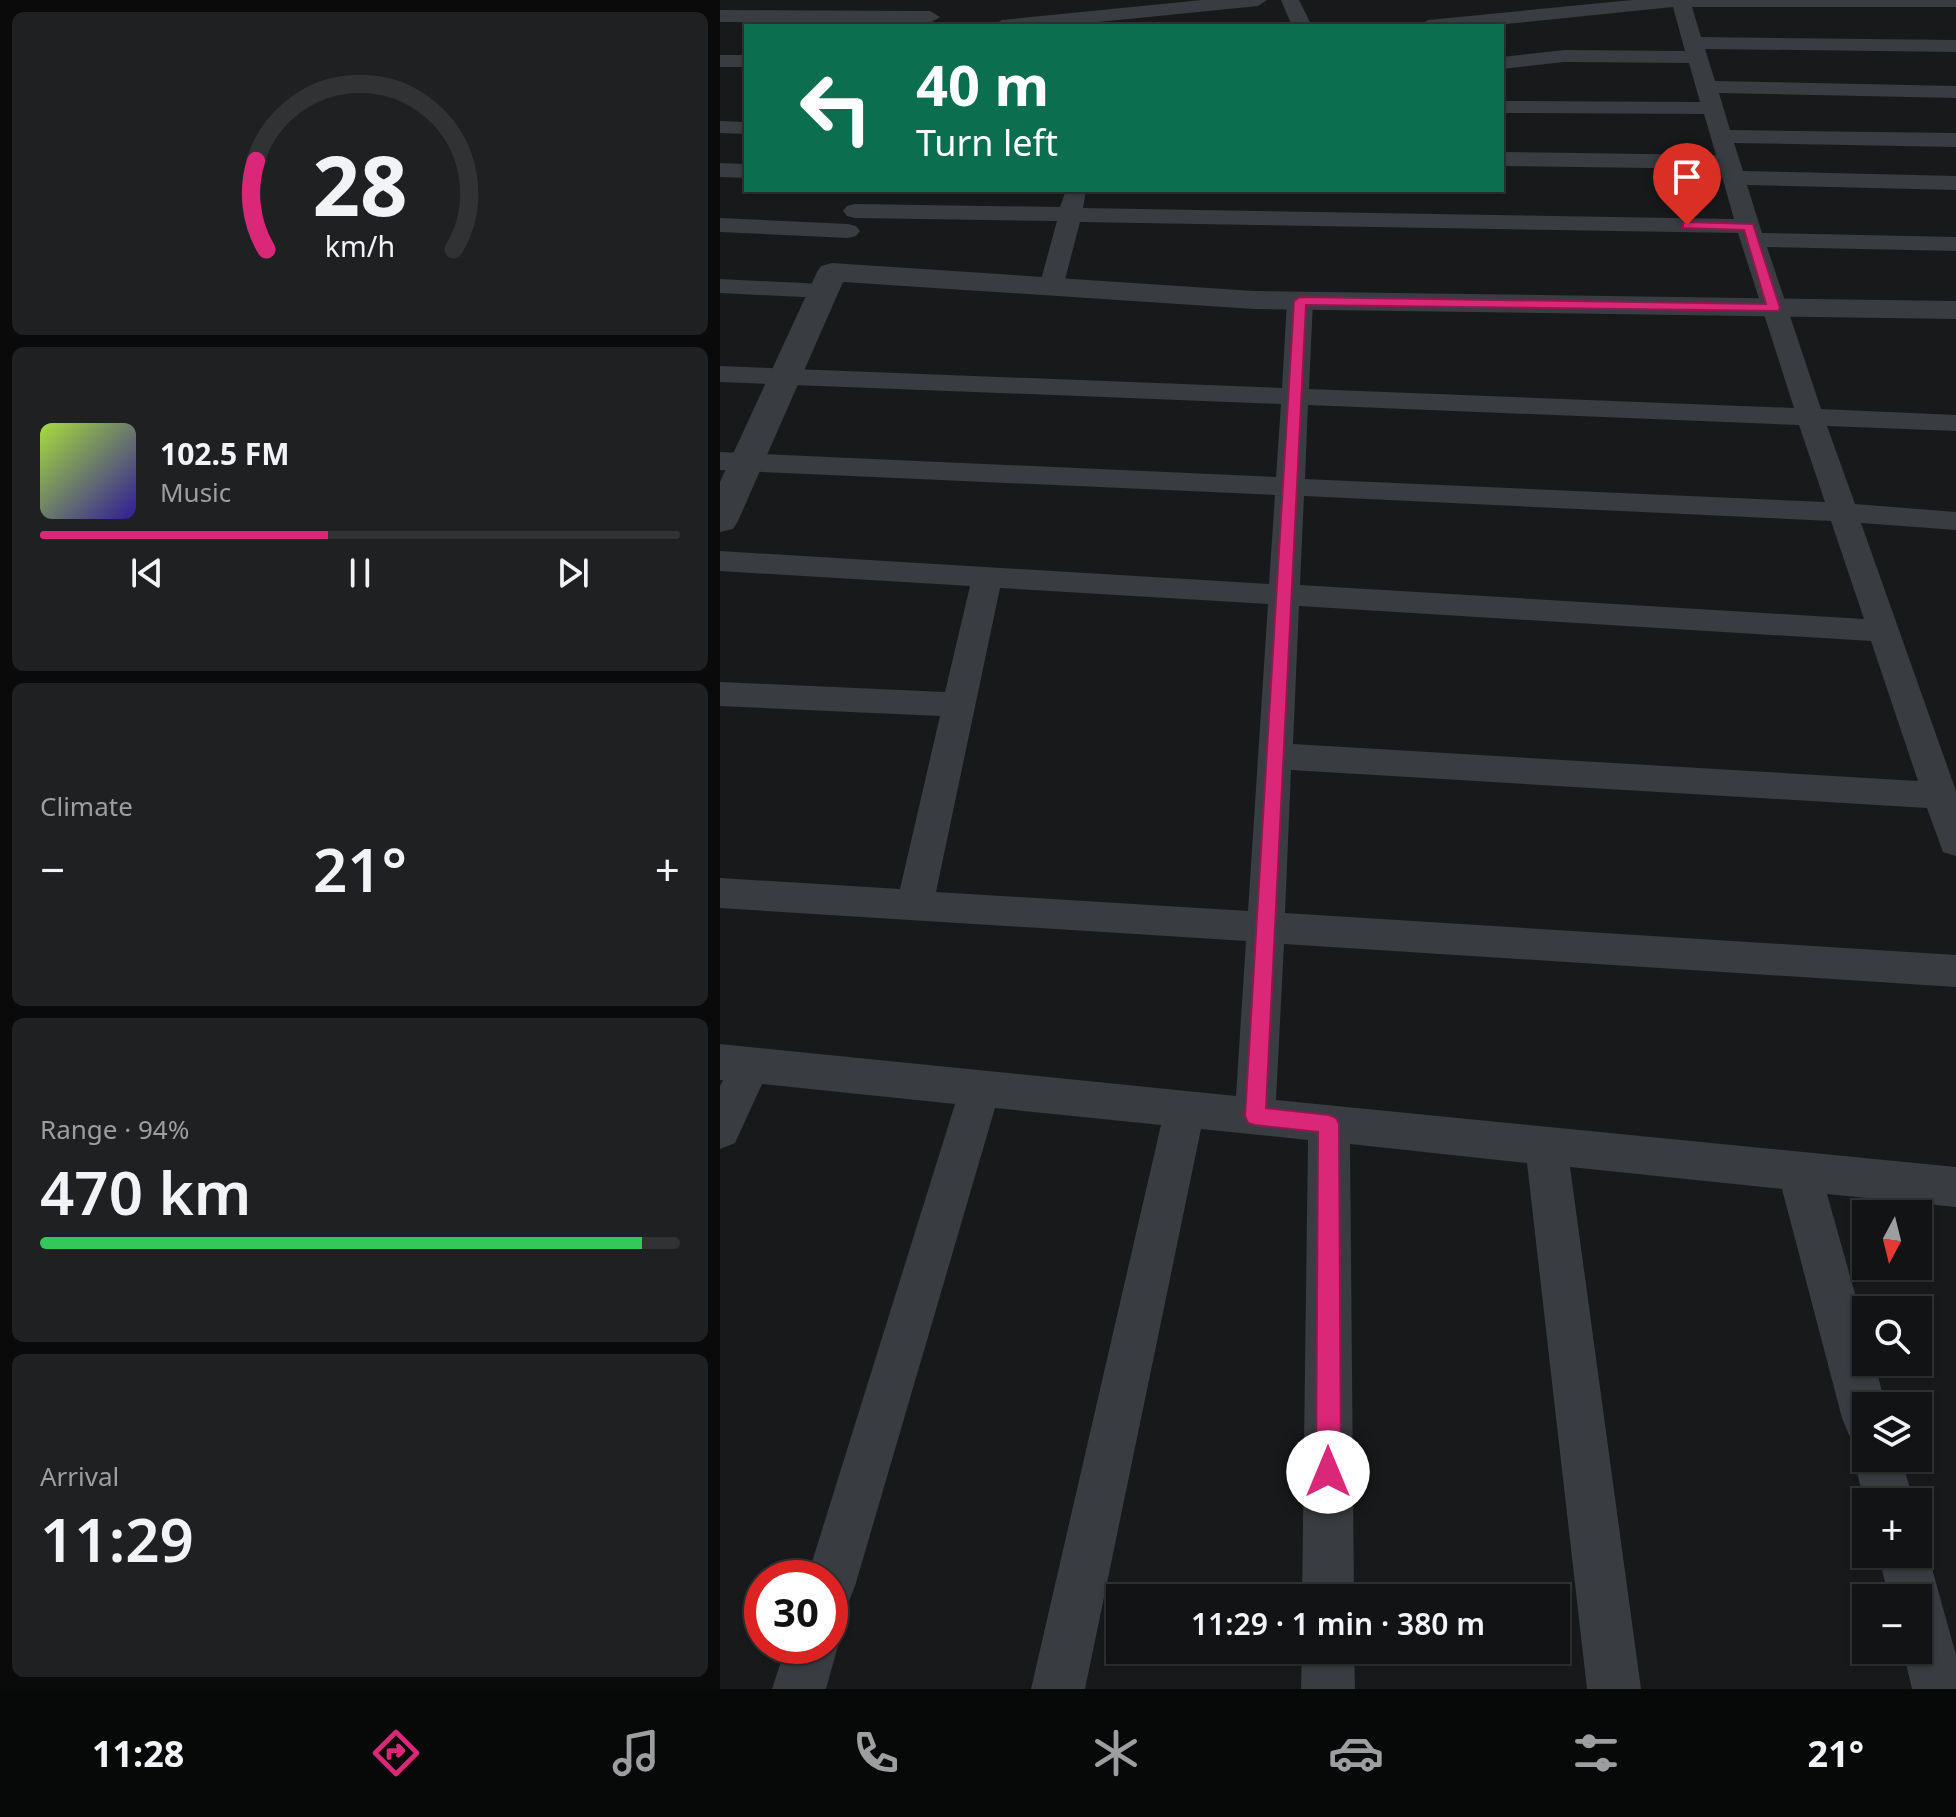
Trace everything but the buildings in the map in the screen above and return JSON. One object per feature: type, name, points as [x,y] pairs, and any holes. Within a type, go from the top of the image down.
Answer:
[{"type":"street","points":[[1011,24],[1080,9],[1258,0]]},
{"type":"street","points":[[1290,0],[1301,24]]},
{"type":"street","points":[[1447,24],[1680,0],[1956,1]]},
{"type":"street","points":[[1680,0],[1773,308],[1956,842]]},
{"type":"street","points":[[720,16],[931,14]]},
{"type":"street","points":[[1504,63],[1564,56],[1695,50],[1956,46]]},
{"type":"street","points":[[720,61],[744,61]]},
{"type":"street","points":[[1504,107],[1709,97],[1956,92]]},
{"type":"street","points":[[720,127],[744,128]]},
{"type":"street","points":[[1504,159],[1728,159],[1956,140]]},
{"type":"street","points":[[1728,159],[1956,183]]},
{"type":"street","points":[[720,170],[744,171]]},
{"type":"street","points":[[1051,287],[1077,192]]},
{"type":"street","points":[[720,225],[855,211],[1751,233],[1956,244]]},
{"type":"street","points":[[720,521],[733,461],[784,377],[828,281],[855,211]]},
{"type":"street","points":[[720,286],[828,281],[1051,287],[1300,301],[1956,310]]},
{"type":"street","points":[[1255,1116],[1300,301]]},
{"type":"street","points":[[720,374],[1956,423]]},
{"type":"street","points":[[733,461],[1843,512],[1956,521]]},
{"type":"street","points":[[720,561],[1884,631]]},
{"type":"street","points":[[915,905],[987,577]]},
{"type":"street","points":[[720,694],[959,705]]},
{"type":"street","points":[[1275,756],[1940,796]]},
{"type":"street","points":[[720,893],[1956,971]]},
{"type":"street","points":[[720,1130],[735,1064],[1956,1187]]},
{"type":"street","points":[[838,1560],[980,1088]]},
{"type":"street","points":[[1058,1689],[1185,1109]]},
{"type":"street","points":[[1328,1584],[1329,1124]]},
{"type":"street","points":[[1546,1146],[1614,1689]]},
{"type":"street","points":[[1799,1171],[1859,1392]]},
{"type":"street","points":[[1932,1663],[1939,1689]]},
{"type":"street","points":[[799,1689],[807,1664]]},
{"type":"street","points":[[1328,1664],[1328,1689]]},
{"type":"route","points":[[1328,1472],[1329,1124],[1255,1116],[1300,301],[1773,308],[1749,226],[1687,225]]}]
